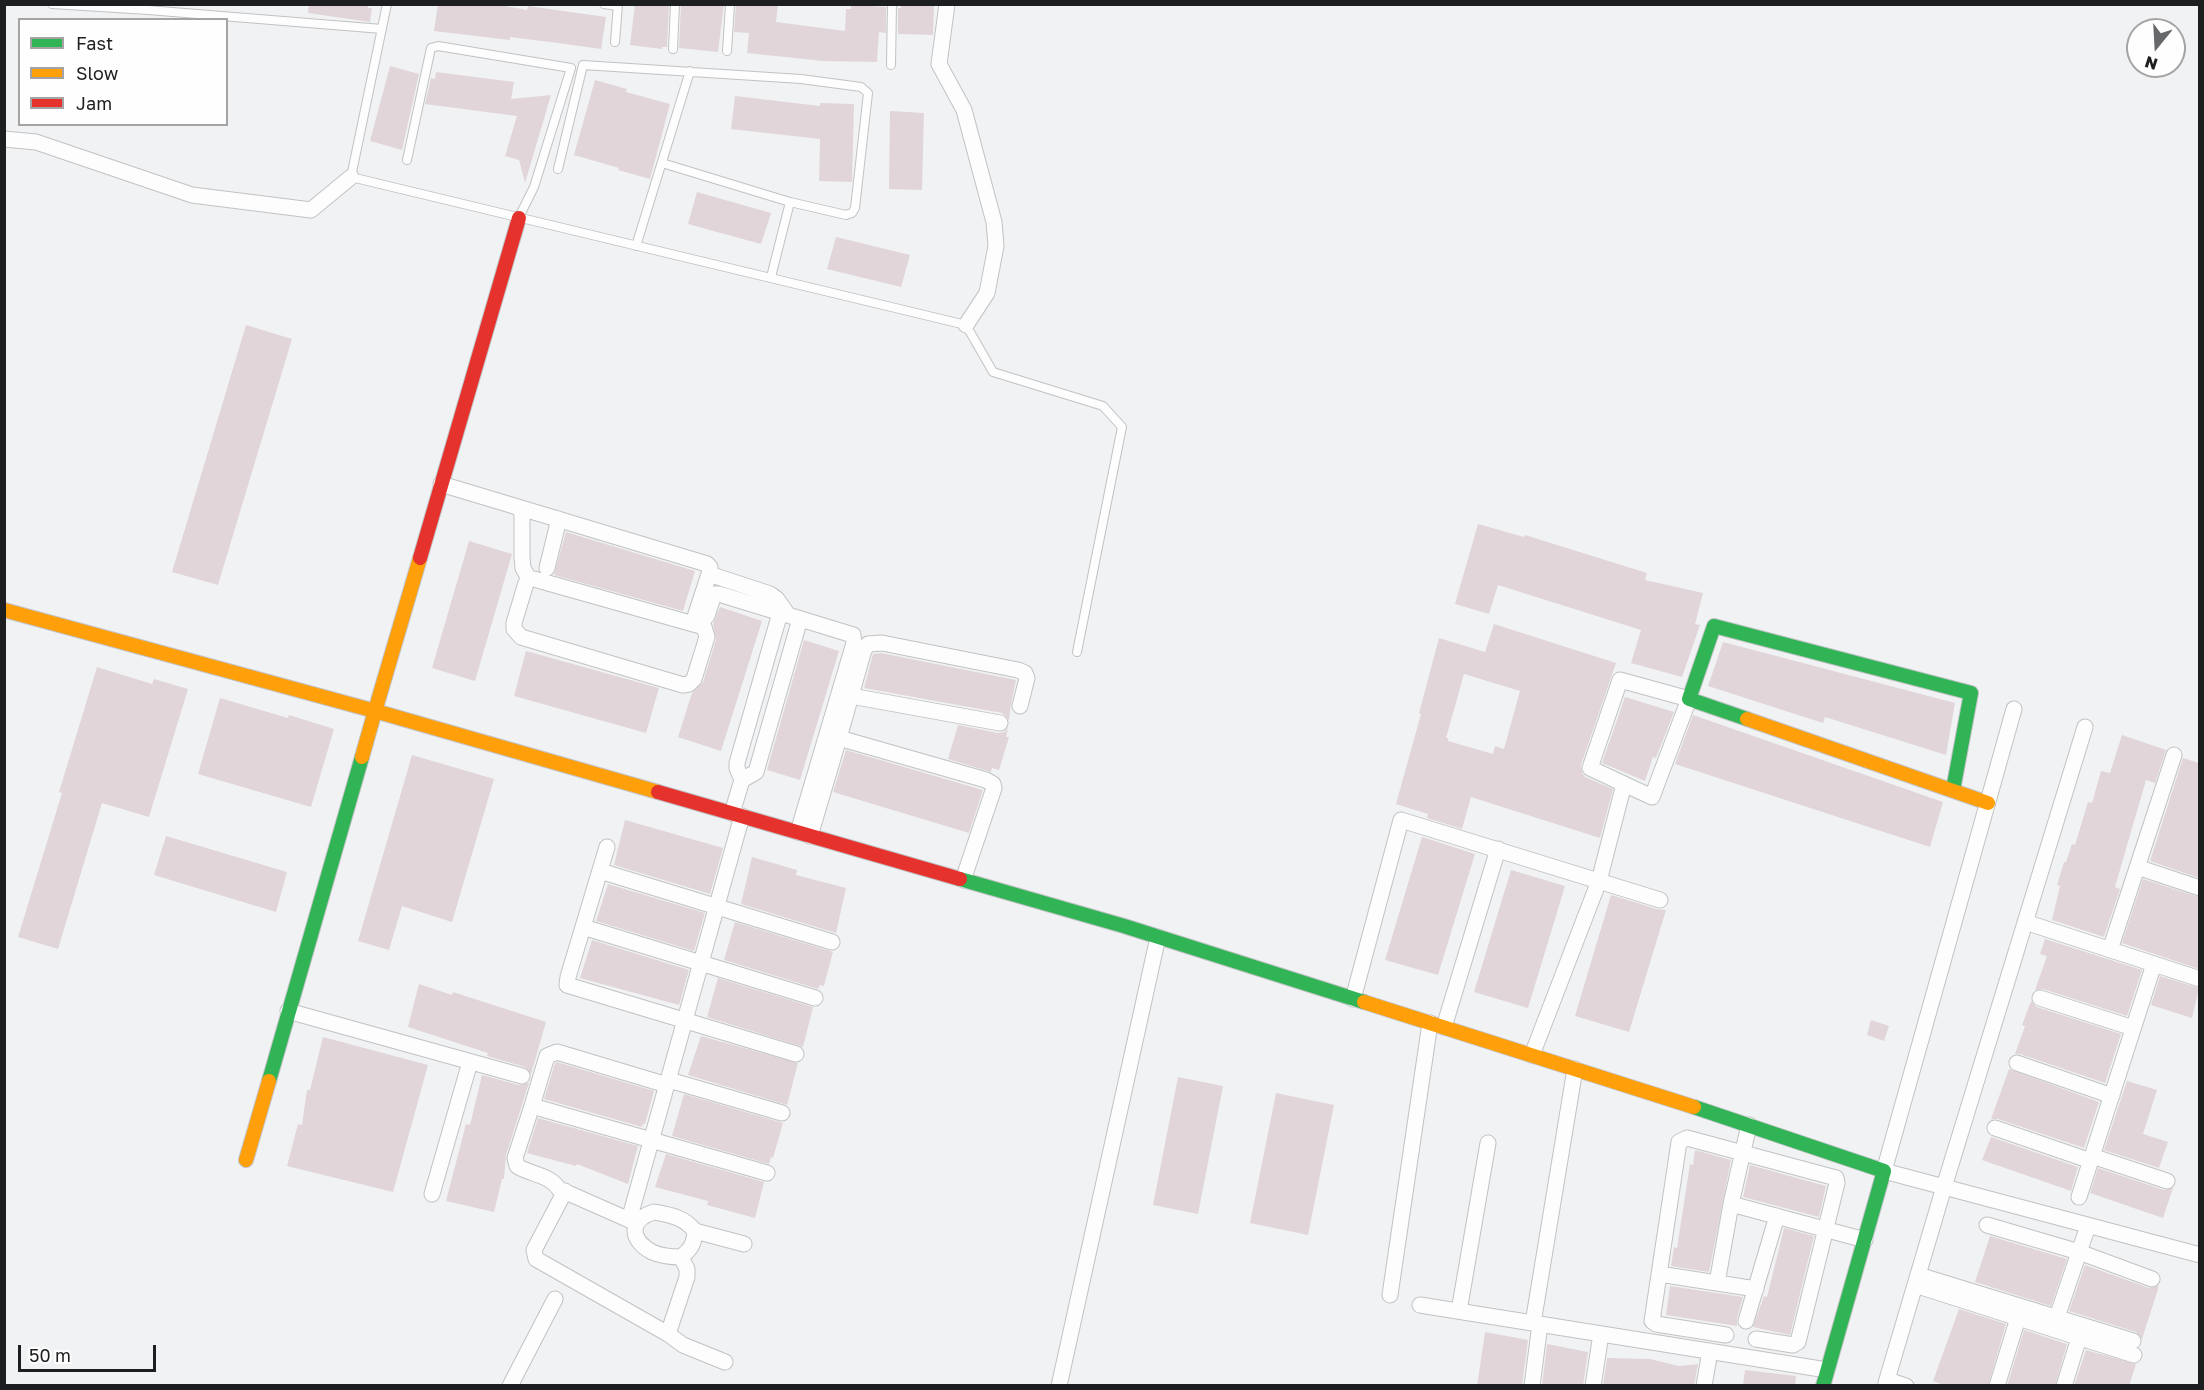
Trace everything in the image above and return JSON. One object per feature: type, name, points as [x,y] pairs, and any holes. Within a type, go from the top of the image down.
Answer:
[{"type":"street","points":[[947,4],[939,64],[964,110],[994,222],[996,246],[987,293],[966,325]]},
{"type":"street","points":[[4,139],[36,142],[192,195],[311,210],[351,177]]},
{"type":"street","points":[[246,1160],[519,218]]},
{"type":"street","points":[[441,484],[707,564],[710,567],[709,574],[693,623]]},
{"type":"street","points":[[520,508],[523,568],[530,579]]},
{"type":"street","points":[[547,568],[559,519]]},
{"type":"street","points":[[709,574],[770,594],[783,606],[789,616],[756,772],[742,780]]},
{"type":"street","points":[[530,579],[704,627],[707,637],[694,679],[689,684],[683,685],[516,634],[514,623],[526,583],[530,579]]},
{"type":"street","points":[[707,616],[714,594],[716,594],[851,633],[854,638],[804,834]]},
{"type":"street","points":[[4,610],[375,711],[1158,937],[1532,1055],[1884,1171],[2199,1255]]},
{"type":"street","points":[[681,1257],[654,1253],[641,1244],[635,1234],[632,1221],[652,1140],[717,907],[737,815],[742,780],[737,763],[789,616]]},
{"type":"street","points":[[1953,790],[1971,693],[1714,626],[1689,699],[1653,797],[1590,768],[1620,680],[1689,699],[1988,803]]},
{"type":"street","points":[[804,834],[839,738],[864,650],[868,644],[882,643],[1025,673],[1027,678],[1020,706]]},
{"type":"street","points":[[851,696],[1000,723]]},
{"type":"street","points":[[1823,1386],[2014,709]]},
{"type":"street","points":[[1906,1386],[1887,1382],[1944,1187],[2085,727]]},
{"type":"street","points":[[839,738],[987,780],[993,784],[994,788],[963,880]]},
{"type":"street","points":[[2110,950],[2174,755]]},
{"type":"street","points":[[1532,1055],[1599,880],[1624,784]]},
{"type":"street","points":[[1353,999],[1401,820],[1660,900]]},
{"type":"street","points":[[607,847],[567,985],[796,1054]]},
{"type":"street","points":[[1389,1294],[1437,1025],[1498,849]]},
{"type":"street","points":[[2137,867],[2199,888]]},
{"type":"street","points":[[600,871],[832,942]]},
{"type":"street","points":[[2025,922],[2199,979]]},
{"type":"street","points":[[583,927],[815,998]]},
{"type":"street","points":[[1059,1386],[1158,937]]},
{"type":"street","points":[[2079,1197],[2154,964]]},
{"type":"street","points":[[2040,998],[2133,1028]]},
{"type":"street","points":[[288,1011],[522,1076]]},
{"type":"street","points":[[632,1221],[559,1189],[554,1182],[520,1168],[515,1163],[547,1056],[556,1052],[782,1113]]},
{"type":"street","points":[[432,1194],[470,1062]]},
{"type":"street","points":[[2017,1063],[2112,1096]]},
{"type":"street","points":[[1532,1386],[1537,1324],[1575,1069]]},
{"type":"street","points":[[532,1106],[767,1173]]},
{"type":"street","points":[[1717,1283],[1731,1204],[1749,1125]]},
{"type":"street","points":[[1995,1128],[2167,1181]]},
{"type":"street","points":[[1726,1335],[1656,1324],[1652,1321],[1679,1142],[1687,1138],[1836,1178],[1837,1183],[1798,1342],[1793,1345],[1756,1339]]},
{"type":"street","points":[[1459,1311],[1488,1143]]},
{"type":"street","points":[[564,1191],[534,1250],[536,1259],[668,1334],[683,1345],[725,1362]]},
{"type":"street","points":[[1731,1204],[1864,1240]]},
{"type":"street","points":[[632,1221],[654,1212],[674,1216],[688,1223],[695,1231],[744,1244]]},
{"type":"street","points":[[1746,1321],[1777,1216]]},
{"type":"street","points":[[1987,1225],[2079,1252],[2152,1279]]},
{"type":"street","points":[[2057,1317],[2088,1226]]},
{"type":"street","points":[[681,1257],[690,1249],[695,1231]]},
{"type":"street","points":[[668,1334],[687,1277],[687,1269],[681,1257]]},
{"type":"street","points":[[1659,1274],[1756,1289]]},
{"type":"street","points":[[1917,1280],[2057,1317],[2133,1348],[2079,1338],[1917,1280]]},
{"type":"street","points":[[510,1386],[555,1299]]},
{"type":"street","points":[[1420,1305],[1827,1370]]},
{"type":"street","points":[[1997,1386],[2019,1318]]},
{"type":"street","points":[[1593,1386],[1601,1334]]},
{"type":"street","points":[[2064,1386],[2079,1338]]},
{"type":"street","points":[[1704,1386],[1710,1352]]},
{"type":"lane","points":[[52,4],[382,30]]},
{"type":"lane","points":[[387,4],[351,177],[966,325],[993,372],[1103,406],[1122,427],[1077,652]]},
{"type":"lane","points":[[604,4],[617,5],[615,42]]},
{"type":"lane","points":[[673,49],[675,4]]},
{"type":"lane","points":[[728,51],[730,4]]},
{"type":"lane","points":[[891,65],[892,4]]},
{"type":"lane","points":[[407,160],[431,48],[438,46],[570,68],[534,187],[519,218]]},
{"type":"lane","points":[[558,169],[583,65],[801,78],[861,87],[868,93],[855,208],[852,213],[846,215],[790,202],[662,163]]},
{"type":"lane","points":[[636,246],[690,71]]},
{"type":"lane","points":[[771,278],[790,202]]},
{"type":"building","points":[[309,4],[368,4],[368,8],[372,8],[370,22],[308,13]]},
{"type":"building","points":[[438,4],[494,4],[527,10],[528,6],[606,17],[601,49],[510,37],[510,40],[434,31]]},
{"type":"building","points":[[635,4],[669,4],[667,47],[662,47],[662,49],[630,45]]},
{"type":"building","points":[[681,4],[724,4],[718,52],[679,48]]},
{"type":"building","points":[[736,4],[778,4],[776,22],[845,31],[846,9],[851,9],[851,4],[872,4],[872,6],[886,7],[886,33],[879,32],[877,62],[823,61],[747,53],[749,33],[734,32]]},
{"type":"building","points":[[901,4],[934,4],[933,35],[898,34],[898,8],[901,8]]},
{"type":"building","points":[[390,66],[419,74],[402,150],[370,141]]},
{"type":"building","points":[[436,72],[514,82],[511,99],[551,95],[525,183],[519,160],[505,156],[517,116],[425,104],[431,78],[435,79]]},
{"type":"building","points":[[595,80],[627,89],[626,92],[670,104],[650,179],[574,155]]},
{"type":"building","points":[[735,96],[820,106],[820,103],[854,104],[852,182],[819,181],[820,139],[731,129]]},
{"type":"building","points":[[890,111],[924,113],[922,190],[889,189]]},
{"type":"building","points":[[697,192],[771,213],[761,244],[688,224]]},
{"type":"building","points":[[836,237],[910,255],[901,287],[827,269]]},
{"type":"building","points":[[246,325],[292,339],[218,585],[172,572]]},
{"type":"building","points":[[1478,524],[1524,537],[1525,535],[1647,573],[1645,580],[1703,593],[1695,624],[1700,625],[1682,677],[1631,663],[1641,630],[1498,585],[1489,614],[1455,604]]},
{"type":"building","points":[[566,532],[695,571],[683,611],[554,575]]},
{"type":"building","points":[[469,541],[512,554],[475,681],[432,668]]},
{"type":"building","points":[[720,607],[762,621],[721,751],[678,737],[692,693],[703,682],[716,640],[713,624]]},
{"type":"building","points":[[1494,624],[1616,663],[1581,765],[1585,777],[1613,789],[1600,838],[1471,797],[1462,829],[1427,818],[1428,814],[1396,804],[1439,638],[1485,652]],"holes":[[[1464,674],[1520,691],[1504,749],[1495,746],[1493,754],[1448,741],[1446,738]]]},
{"type":"building","points":[[804,640],[839,651],[800,780],[767,770]]},
{"type":"building","points":[[1723,642],[1955,703],[1946,755],[1825,717],[1823,723],[1708,686]]},
{"type":"building","points":[[526,651],[659,688],[646,733],[514,696]]},
{"type":"building","points":[[881,653],[1016,680],[1009,720],[1002,713],[864,688],[873,654]]},
{"type":"building","points":[[97,667],[152,684],[154,679],[188,689],[149,817],[102,803],[58,949],[18,937]]},
{"type":"building","points":[[1625,697],[1674,712],[1656,758],[1653,757],[1645,781],[1602,763]]},
{"type":"building","points":[[220,698],[334,729],[311,807],[198,774]]},
{"type":"building","points":[[1693,715],[1943,802],[1930,847],[1675,764]]},
{"type":"building","points":[[958,725],[998,733],[1008,728],[1006,737],[1009,737],[999,770],[992,768],[991,772],[948,759]]},
{"type":"building","points":[[2122,735],[2166,750],[2155,783],[2146,780],[2115,887],[2120,889],[2104,937],[2052,920],[2060,886],[2057,885],[2064,862],[2066,862],[2072,844],[2075,845],[2088,802],[2092,803],[2101,771],[2110,773]]},
{"type":"building","points":[[846,750],[983,790],[969,833],[833,792]]},
{"type":"building","points":[[412,755],[494,779],[452,922],[402,906],[389,950],[358,941]]},
{"type":"building","points":[[2183,758],[2199,763],[2199,878],[2150,861]]},
{"type":"building","points":[[625,820],[723,848],[710,894],[614,865]]},
{"type":"building","points":[[166,836],[287,872],[276,912],[154,875]]},
{"type":"building","points":[[1422,837],[1475,854],[1438,975],[1385,960]]},
{"type":"building","points":[[752,857],[797,870],[796,875],[846,888],[836,933],[741,904]]},
{"type":"building","points":[[1511,870],[1565,886],[1528,1008],[1474,992]]},
{"type":"building","points":[[2143,879],[2199,897],[2199,969],[2122,943]]},
{"type":"building","points":[[608,884],[705,913],[694,951],[596,921]]},
{"type":"building","points":[[1611,895],[1666,910],[1629,1032],[1575,1016]]},
{"type":"building","points":[[735,922],[833,952],[824,986],[820,985],[818,989],[724,960]]},
{"type":"building","points":[[2045,939],[2142,970],[2127,1016],[2043,989],[2035,990],[2047,956],[2040,954]]},
{"type":"building","points":[[592,940],[689,970],[679,1005],[580,978]]},
{"type":"building","points":[[2160,976],[2199,988],[2192,1018],[2151,1005]]},
{"type":"building","points":[[718,978],[813,1007],[803,1047],[707,1017]]},
{"type":"building","points":[[419,984],[452,995],[453,992],[546,1022],[531,1074],[525,1067],[487,1056],[488,1053],[408,1027]]},
{"type":"building","points":[[2031,1001],[2037,1007],[2121,1034],[2105,1083],[2015,1054]]},
{"type":"building","points":[[1871,1020],[1889,1026],[1884,1041],[1867,1035]]},
{"type":"building","points":[[701,1036],[798,1063],[787,1105],[688,1075]]},
{"type":"building","points":[[323,1037],[428,1065],[393,1192],[287,1166],[298,1124],[302,1125],[307,1090],[310,1090]]},
{"type":"building","points":[[557,1062],[654,1091],[645,1124],[642,1127],[544,1099]]},
{"type":"building","points":[[2009,1069],[2099,1102],[2084,1148],[1998,1119],[1991,1119]]},
{"type":"building","points":[[482,1075],[519,1085],[529,1083],[506,1155],[504,1179],[502,1179],[494,1212],[446,1201],[466,1124],[470,1125]]},
{"type":"building","points":[[1178,1077],[1223,1086],[1198,1214],[1153,1205]]},
{"type":"building","points":[[2127,1081],[2157,1090],[2143,1134],[2168,1142],[2159,1168],[2104,1150]]},
{"type":"building","points":[[1276,1093],[1334,1105],[1308,1235],[1250,1223]]},
{"type":"building","points":[[684,1094],[783,1123],[773,1158],[771,1157],[769,1164],[672,1136]]},
{"type":"building","points":[[538,1118],[638,1146],[628,1184],[577,1164],[576,1166],[527,1153]]},
{"type":"building","points":[[1991,1137],[2078,1167],[2071,1191],[1982,1160]]},
{"type":"building","points":[[1695,1150],[1731,1160],[1709,1272],[1671,1266],[1674,1247],[1677,1248],[1690,1164],[1693,1165]]},
{"type":"building","points":[[666,1154],[764,1182],[755,1218],[707,1205],[708,1201],[655,1187]]},
{"type":"building","points":[[1750,1165],[1826,1186],[1819,1217],[1743,1197]]},
{"type":"building","points":[[2098,1168],[2164,1190],[2173,1188],[2163,1218],[2090,1193]]},
{"type":"building","points":[[1784,1228],[1814,1236],[1790,1335],[1753,1327],[1764,1296],[1767,1297]]},
{"type":"building","points":[[1990,1236],[2067,1259],[2051,1306],[1975,1282]]},
{"type":"building","points":[[2085,1265],[2149,1288],[2159,1286],[2142,1339],[2136,1332],[2069,1311]]},
{"type":"building","points":[[1670,1286],[1743,1297],[1737,1326],[1666,1315]]},
{"type":"building","points":[[1959,1309],[2006,1324],[1988,1386],[1946,1386],[1933,1381]]},
{"type":"building","points":[[2024,1330],[2067,1344],[2055,1386],[2007,1386]]},
{"type":"building","points":[[1485,1332],[1528,1340],[1522,1386],[1477,1386]]},
{"type":"building","points":[[1547,1344],[1588,1352],[1583,1386],[1542,1386]]},
{"type":"building","points":[[2086,1350],[2136,1364],[2129,1386],[2074,1386]]},
{"type":"building","points":[[1607,1358],[1650,1359],[1679,1366],[1698,1364],[1694,1386],[1603,1386]]},
{"type":"building","points":[[1745,1370],[1796,1376],[1795,1386],[1743,1386]]},
{"type":"traffic: fast","points":[[1747,719],[1689,699],[1714,626],[1971,693],[1953,790]]},
{"type":"traffic: fast","points":[[269,1081],[362,757]]},
{"type":"traffic: fast","points":[[960,879],[1124,926],[1364,1002]]},
{"type":"traffic: fast","points":[[1694,1107],[1884,1171],[1823,1386]]},
{"type":"traffic: slow","points":[[420,558],[375,711],[658,792]]},
{"type":"traffic: slow","points":[[4,610],[375,711],[362,757]]},
{"type":"traffic: slow","points":[[1747,719],[1988,803]]},
{"type":"traffic: slow","points":[[1364,1002],[1694,1107]]},
{"type":"traffic: slow","points":[[246,1160],[269,1081]]},
{"type":"traffic: jam","points":[[420,558],[519,218]]},
{"type":"traffic: jam","points":[[658,792],[960,879]]}]
